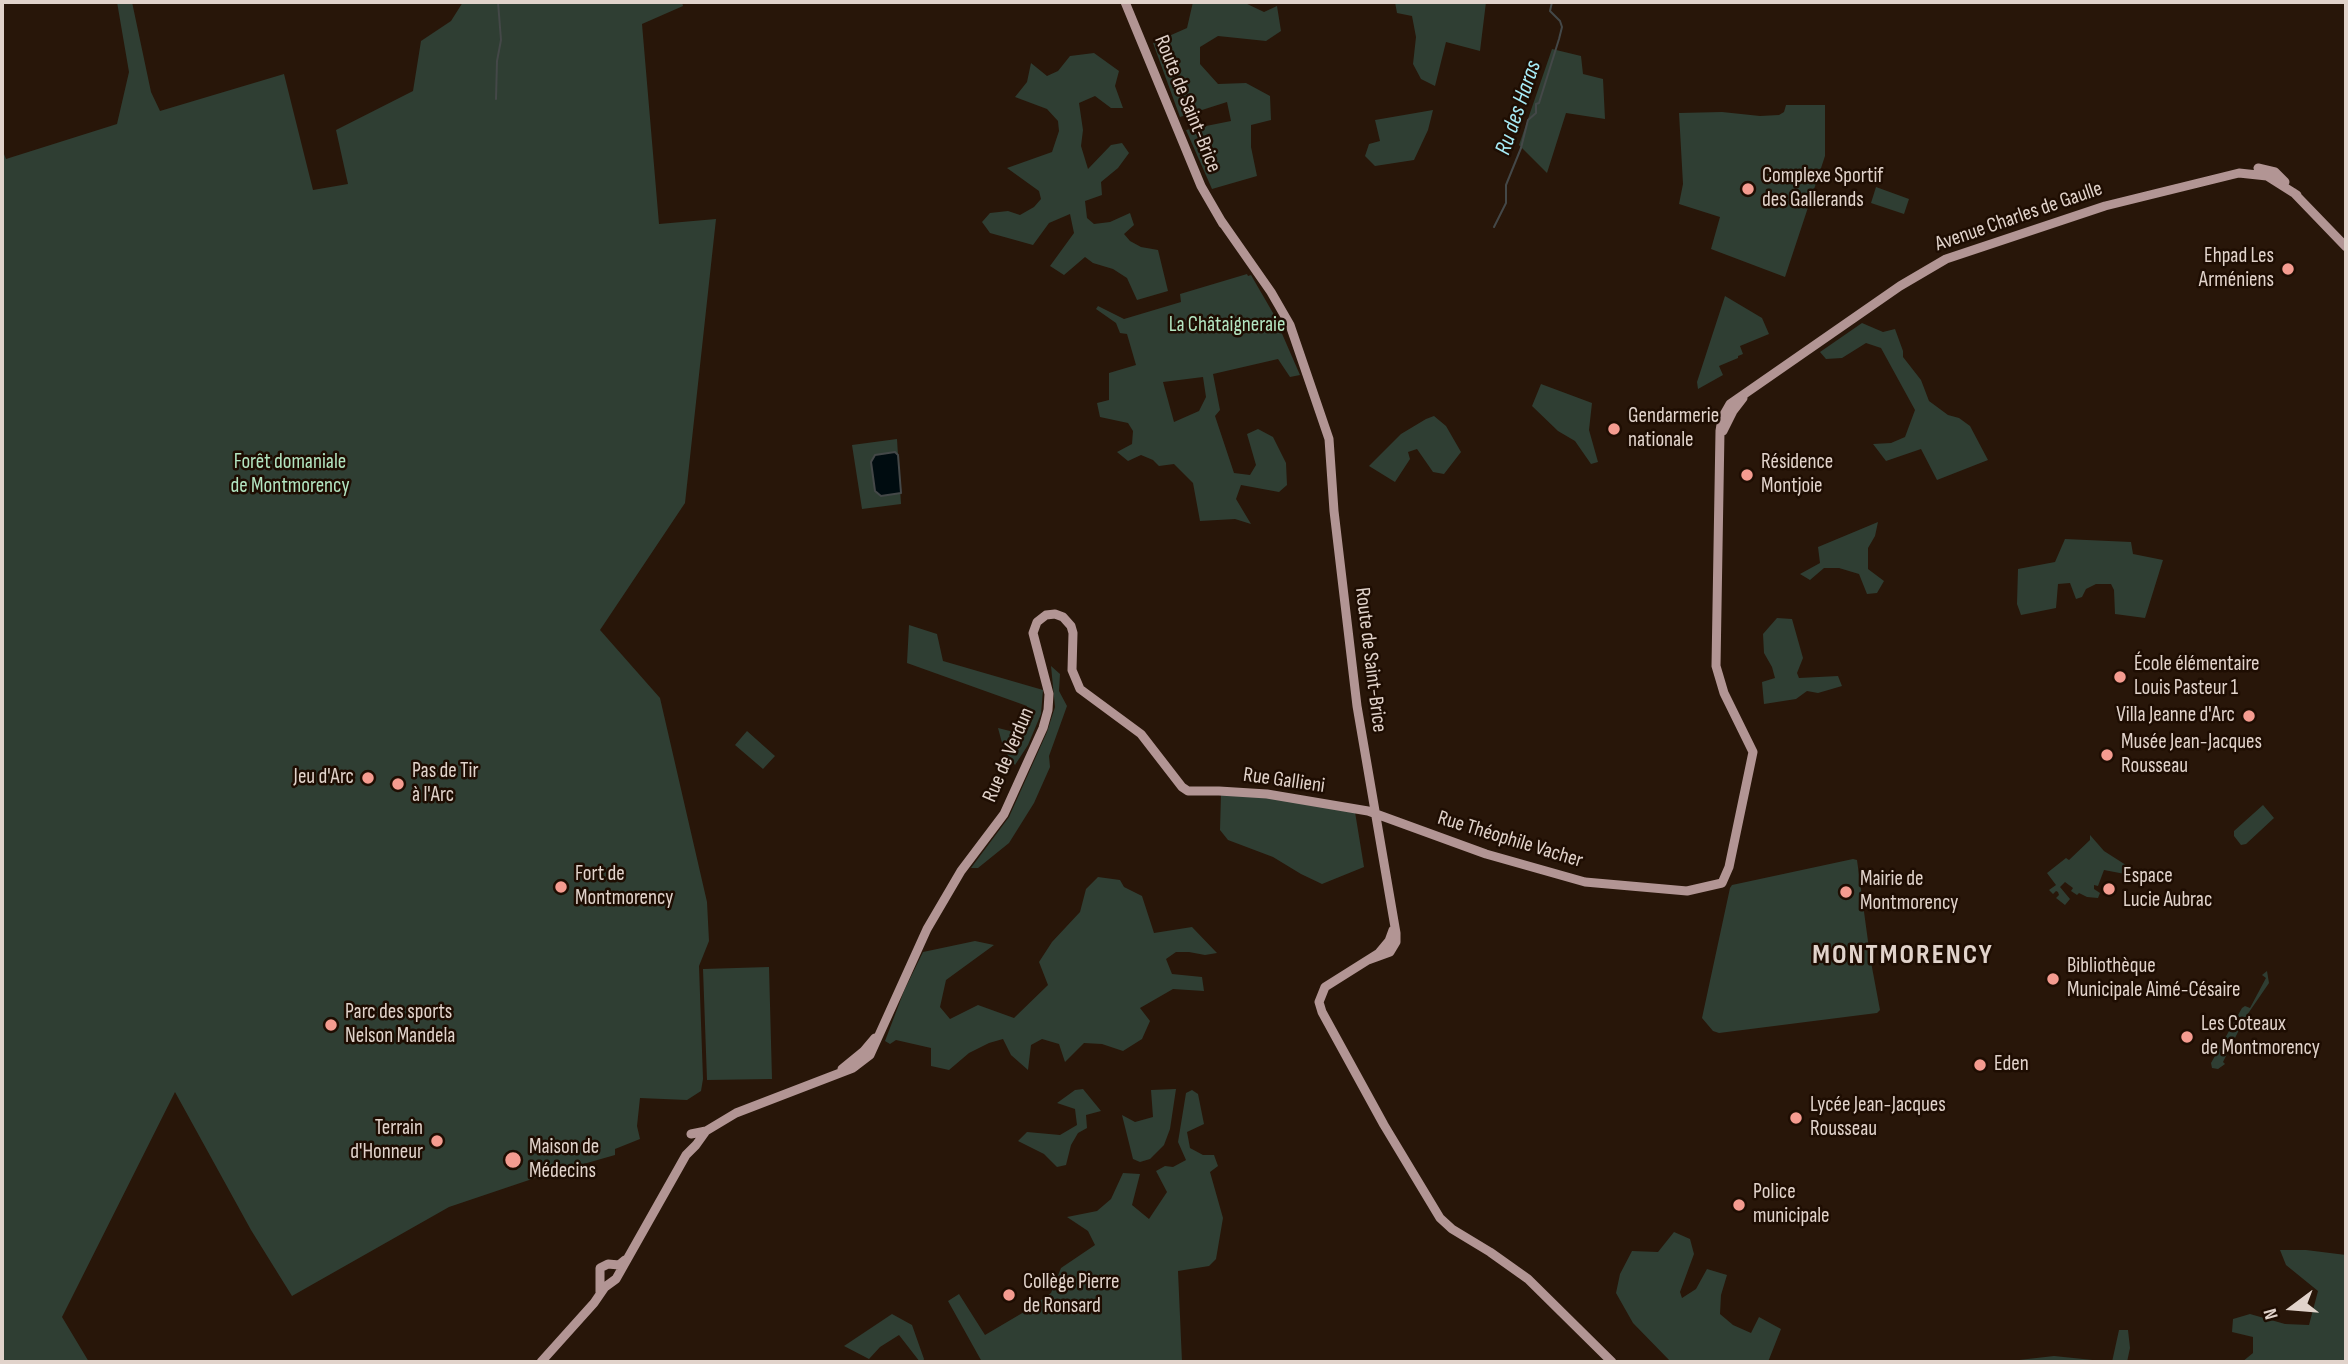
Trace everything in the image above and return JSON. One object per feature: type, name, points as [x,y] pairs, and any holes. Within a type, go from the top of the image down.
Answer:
[{"type":"main road","name":"Route de Saint-Brice","points":[[1125,2],[1198,177],[1220,219],[1240,244],[1293,332],[1319,412],[1327,481],[1334,511],[1355,690],[1392,917],[1390,940],[1382,950],[1328,984],[1320,997],[1320,1005],[1367,1096],[1445,1223],[1528,1279],[1612,1362]]},
{"type":"main road","name":"Avenue Charles de Gaulle","points":[[1721,883],[1728,872],[1753,751],[1724,693],[1716,666],[1720,441],[1733,411],[1749,392],[1937,263],[2089,211],[2244,169],[2269,170],[2279,176],[2346,247]]},
{"type":"main road","name":"Rue de Verdun","points":[[616,1270],[625,1260],[684,1160],[692,1141],[736,1113],[835,1073],[866,1054],[882,1028],[927,929],[967,862],[1004,814],[1043,728],[1049,695],[1033,637],[1035,625],[1043,617],[1050,614],[1059,615],[1071,626],[1072,670],[1080,689],[1141,734],[1188,791]]},
{"type":"main road","name":"Rue Gallieni","points":[[1188,791],[1267,794],[1374,813]]},
{"type":"main road","name":"Rue Théophile Vacher","points":[[1374,813],[1486,854],[1577,881],[1687,891],[1721,883]]},
{"type":"main road","points":[[541,1362],[600,1293],[616,1279],[616,1270],[608,1264],[602,1266],[599,1271],[600,1293]]},
{"type":"main road","points":[[600,1277],[610,1283]]},
{"type":"green space","name":"Forêt domaniale de Montmorency","points":[[117,2],[132,2],[151,92],[160,111],[284,74],[313,190],[348,184],[336,130],[413,91],[421,41],[451,21],[463,2],[682,2],[683,6],[642,24],[659,224],[716,219],[685,503],[600,630],[660,698],[707,902],[709,941],[699,966],[703,1079],[701,1091],[687,1100],[640,1098],[637,1126],[640,1139],[615,1149],[615,1155],[449,1207],[292,1296],[251,1230],[175,1092],[62,1317],[89,1362],[2,1362],[2,149],[6,159],[117,124],[129,72]]},
{"type":"green space","points":[[1193,2],[1243,2],[1264,12],[1277,6],[1281,31],[1266,41],[1218,36],[1200,47],[1200,64],[1218,84],[1246,83],[1270,96],[1271,120],[1251,125],[1251,147],[1257,176],[1212,189],[1186,130],[1231,121],[1227,102],[1180,117],[1153,43],[1187,28]]},
{"type":"green space","points":[[1395,2],[1486,2],[1480,51],[1446,42],[1435,86],[1421,79],[1413,64],[1416,37],[1412,16],[1397,13]]},
{"type":"green space","points":[[1552,49],[1581,56],[1583,74],[1603,79],[1605,119],[1566,113],[1547,173],[1519,145]]},
{"type":"green space","points":[[1094,53],[1119,71],[1115,86],[1123,108],[1111,108],[1095,96],[1079,103],[1083,130],[1081,146],[1088,169],[1111,145],[1122,143],[1129,153],[1118,168],[1101,182],[1102,195],[1085,201],[1087,218],[1094,224],[1110,222],[1130,213],[1134,225],[1124,234],[1141,247],[1158,250],[1168,291],[1137,300],[1127,278],[1085,257],[1064,275],[1050,266],[1074,233],[1070,214],[1049,223],[1033,245],[990,233],[982,222],[990,213],[1008,211],[1020,215],[1034,207],[1041,199],[1039,191],[1007,168],[1052,152],[1059,131],[1058,121],[1047,109],[1015,97],[1027,82],[1031,63],[1047,76],[1058,71],[1070,56]]},
{"type":"green space","name":"Complexe Sportif des Gallerands","points":[[1786,105],[1825,105],[1825,156],[1785,277],[1711,249],[1720,217],[1679,204],[1683,184],[1679,113],[1779,115],[1784,112]]},
{"type":"green space","points":[[1433,110],[1428,130],[1414,160],[1375,166],[1365,156],[1369,144],[1380,141],[1375,120]]},
{"type":"green space","points":[[1876,187],[1909,199],[1904,214],[1871,203]]},
{"type":"green space","name":"La Châtaigneraie","points":[[1251,275],[1273,313],[1300,375],[1290,377],[1278,359],[1213,374],[1220,410],[1215,416],[1234,473],[1250,475],[1256,465],[1247,434],[1258,429],[1273,437],[1286,463],[1287,485],[1279,492],[1241,485],[1236,499],[1251,524],[1235,519],[1200,521],[1193,483],[1174,464],[1159,466],[1141,455],[1128,461],[1117,452],[1132,444],[1133,431],[1128,423],[1100,417],[1097,403],[1109,400],[1109,373],[1136,365],[1127,334],[1120,333],[1116,323],[1096,309],[1098,306],[1124,319],[1181,302],[1180,294]],"holes":[[[1203,377],[1206,397],[1199,411],[1174,422],[1163,382]]]},
{"type":"green space","points":[[1725,296],[1762,318],[1769,334],[1740,346],[1743,354],[1719,366],[1723,375],[1698,389],[1697,382]]},
{"type":"green space","points":[[1862,323],[1883,332],[1895,329],[1903,357],[1921,380],[1929,401],[1970,426],[1988,460],[1937,480],[1921,449],[1886,461],[1873,444],[1891,443],[1905,437],[1915,410],[1881,348],[1866,343],[1842,358],[1826,359],[1820,352]]},
{"type":"green space","points":[[1541,384],[1592,403],[1589,430],[1598,462],[1591,464],[1575,441],[1558,431],[1532,406]]},
{"type":"green space","points":[[1434,416],[1446,426],[1461,452],[1444,474],[1433,472],[1417,449],[1408,452],[1410,459],[1395,482],[1369,466],[1401,434]]},
{"type":"green space","points":[[897,439],[901,504],[862,509],[852,445]]},
{"type":"green space","points":[[1878,522],[1875,536],[1868,548],[1868,569],[1884,581],[1877,593],[1867,594],[1859,574],[1839,568],[1824,568],[1810,580],[1800,574],[1820,563],[1818,547]]},
{"type":"green space","points":[[2065,539],[2131,542],[2133,554],[2163,560],[2145,618],[2115,614],[2114,590],[2111,584],[2096,584],[2076,599],[2070,583],[2058,584],[2056,608],[2021,615],[2017,604],[2018,569],[2055,562]]},
{"type":"green space","points":[[1777,618],[1792,619],[1803,658],[1797,673],[1799,678],[1838,676],[1842,686],[1818,693],[1807,691],[1796,699],[1764,704],[1762,682],[1775,678],[1764,653],[1763,634]]},
{"type":"green space","points":[[909,625],[937,634],[943,661],[1043,690],[1041,714],[1028,745],[1015,765],[1004,750],[998,728],[1022,734],[1027,706],[907,663]]},
{"type":"green space","points":[[1051,666],[1060,674],[1059,691],[1067,706],[1049,756],[1050,767],[1034,803],[1009,843],[978,868],[971,868],[1009,817],[1047,732],[1055,707]]},
{"type":"green space","points":[[747,731],[775,756],[763,769],[735,745]]},
{"type":"green space","points":[[1221,794],[1264,797],[1355,812],[1364,867],[1322,884],[1273,857],[1228,840],[1220,830]]},
{"type":"green space","points":[[2263,805],[2274,818],[2246,844],[2241,845],[2234,836],[2234,831]]},
{"type":"green space","points":[[2090,835],[2104,851],[2129,867],[2125,874],[2104,870],[2098,886],[2094,885],[2094,889],[2100,893],[2098,898],[2079,893],[2077,895],[2065,882],[2060,887],[2070,899],[2065,905],[2056,898],[2058,892],[2053,894],[2049,890],[2056,885],[2047,873],[2066,858],[2069,860],[2090,840]]},
{"type":"green space","points":[[1857,860],[1868,957],[1880,1010],[1877,1013],[1719,1033],[1713,1031],[1702,1018],[1732,885]]},
{"type":"green space","points":[[1098,877],[1120,880],[1124,887],[1142,896],[1154,933],[1192,927],[1217,953],[1205,955],[1176,952],[1166,959],[1172,974],[1202,977],[1204,991],[1173,989],[1140,1008],[1150,1021],[1142,1039],[1123,1051],[1102,1044],[1084,1043],[1065,1062],[1059,1044],[1042,1039],[1031,1045],[1028,1070],[1011,1055],[1003,1039],[969,1053],[949,1070],[931,1066],[931,1048],[896,1040],[890,1044],[885,1041],[904,991],[923,952],[975,941],[994,945],[946,980],[940,1007],[950,1019],[978,1005],[1014,1018],[1048,985],[1039,962],[1052,942],[1080,912],[1086,889]]},
{"type":"green space","points":[[769,967],[772,1079],[707,1080],[703,969]]},
{"type":"green space","points":[[2267,971],[2269,983],[2245,1018],[2223,1062],[2225,1064],[2218,1069],[2212,1068],[2211,1063],[2242,1008],[2250,1008],[2266,978],[2262,975]]},
{"type":"green space","points":[[1083,1089],[1101,1111],[1086,1115],[1087,1128],[1078,1133],[1071,1145],[1066,1165],[1057,1167],[1044,1154],[1018,1141],[1027,1132],[1060,1135],[1077,1125],[1075,1109],[1057,1103],[1075,1090]]},
{"type":"green space","points":[[1176,1089],[1170,1129],[1164,1145],[1150,1159],[1140,1162],[1133,1159],[1122,1115],[1135,1122],[1153,1117],[1151,1090]]},
{"type":"green space","points":[[1192,1090],[1198,1094],[1204,1124],[1187,1132],[1190,1148],[1203,1155],[1214,1155],[1218,1166],[1210,1172],[1223,1218],[1216,1259],[1209,1266],[1178,1271],[1182,1362],[982,1362],[948,1301],[959,1294],[985,1335],[1051,1293],[1061,1268],[1095,1245],[1088,1231],[1067,1217],[1097,1211],[1111,1199],[1123,1173],[1140,1174],[1132,1205],[1149,1219],[1167,1192],[1156,1171],[1186,1160],[1178,1142],[1186,1093]]},
{"type":"green space","points":[[1674,1232],[1690,1239],[1694,1254],[1680,1292],[1682,1298],[1696,1289],[1707,1269],[1727,1275],[1721,1295],[1720,1314],[1733,1325],[1751,1333],[1759,1317],[1781,1329],[1768,1362],[1671,1362],[1633,1323],[1616,1293],[1620,1274],[1632,1251],[1658,1252]]},
{"type":"green space","points":[[2280,1250],[2346,1255],[2346,1362],[2242,1362],[2253,1353],[2253,1337],[2232,1332],[2233,1319],[2250,1314],[2285,1324],[2309,1325],[2318,1291],[2286,1265]]},
{"type":"green space","points":[[892,1314],[912,1325],[923,1362],[920,1362],[899,1335],[880,1347],[869,1359],[844,1346]]},
{"type":"green space","points":[[2119,1330],[2128,1330],[2130,1348],[2127,1362],[2112,1362]]},
{"type":"green space","points":[[2054,1356],[2112,1362],[2017,1362]]},
{"type":"shaded area","points":[[895,452],[898,455],[901,493],[881,496],[875,491],[871,462],[875,455]]},
{"type":"waterway","points":[[496,99],[497,61],[501,40],[498,2]]},
{"type":"waterway","name":"Ru des Haras","points":[[1494,227],[1506,203],[1506,185],[1521,148],[1528,120],[1536,113],[1536,104],[1539,103],[1559,39],[1562,27],[1550,11],[1552,2]]},
{"type":"place","name":"Complexe Sportif des Gallerands","points":[[1748,189]]},
{"type":"place","name":"Ehpad Les Arméniens","points":[[2288,269]]},
{"type":"place","name":"Gendarmerie nationale","points":[[1614,429]]},
{"type":"place","name":"Résidence Montjoie","points":[[1747,475]]},
{"type":"place","name":"École élémentaire Louis Pasteur 1","points":[[2120,677]]},
{"type":"place","name":"Villa Jeanne d'Arc","points":[[2249,716]]},
{"type":"place","name":"Musée Jean-Jacques Rousseau","points":[[2107,755]]},
{"type":"place","name":"Jeu d'Arc","points":[[368,778]]},
{"type":"place","name":"Pas de Tir à l'Arc","points":[[398,784]]},
{"type":"place","name":"Fort de Montmorency","points":[[561,887]]},
{"type":"place","name":"Espace Lucie Aubrac","points":[[2109,889]]},
{"type":"place","name":"Mairie de Montmorency","points":[[1846,892]]},
{"type":"place","name":"Bibliothèque Municipale Aimé-Césaire","points":[[2053,979]]},
{"type":"place","name":"Parc des sports Nelson Mandela","points":[[331,1025]]},
{"type":"place","name":"Les Coteaux de Montmorency","points":[[2187,1037]]},
{"type":"place","name":"Eden","points":[[1980,1065]]},
{"type":"place","name":"Lycée Jean-Jacques Rousseau","points":[[1796,1118]]},
{"type":"place","name":"Terrain d'Honneur","points":[[437,1141]]},
{"type":"place","name":"Maison de Médecins","points":[[513,1160]]},
{"type":"place","name":"Police municipale","points":[[1739,1205]]},
{"type":"place","name":"Collège Pierre de Ronsard","points":[[1009,1295]]},
{"type":"district","name":"MONTMORENCY","points":[[1903,956]]}]
